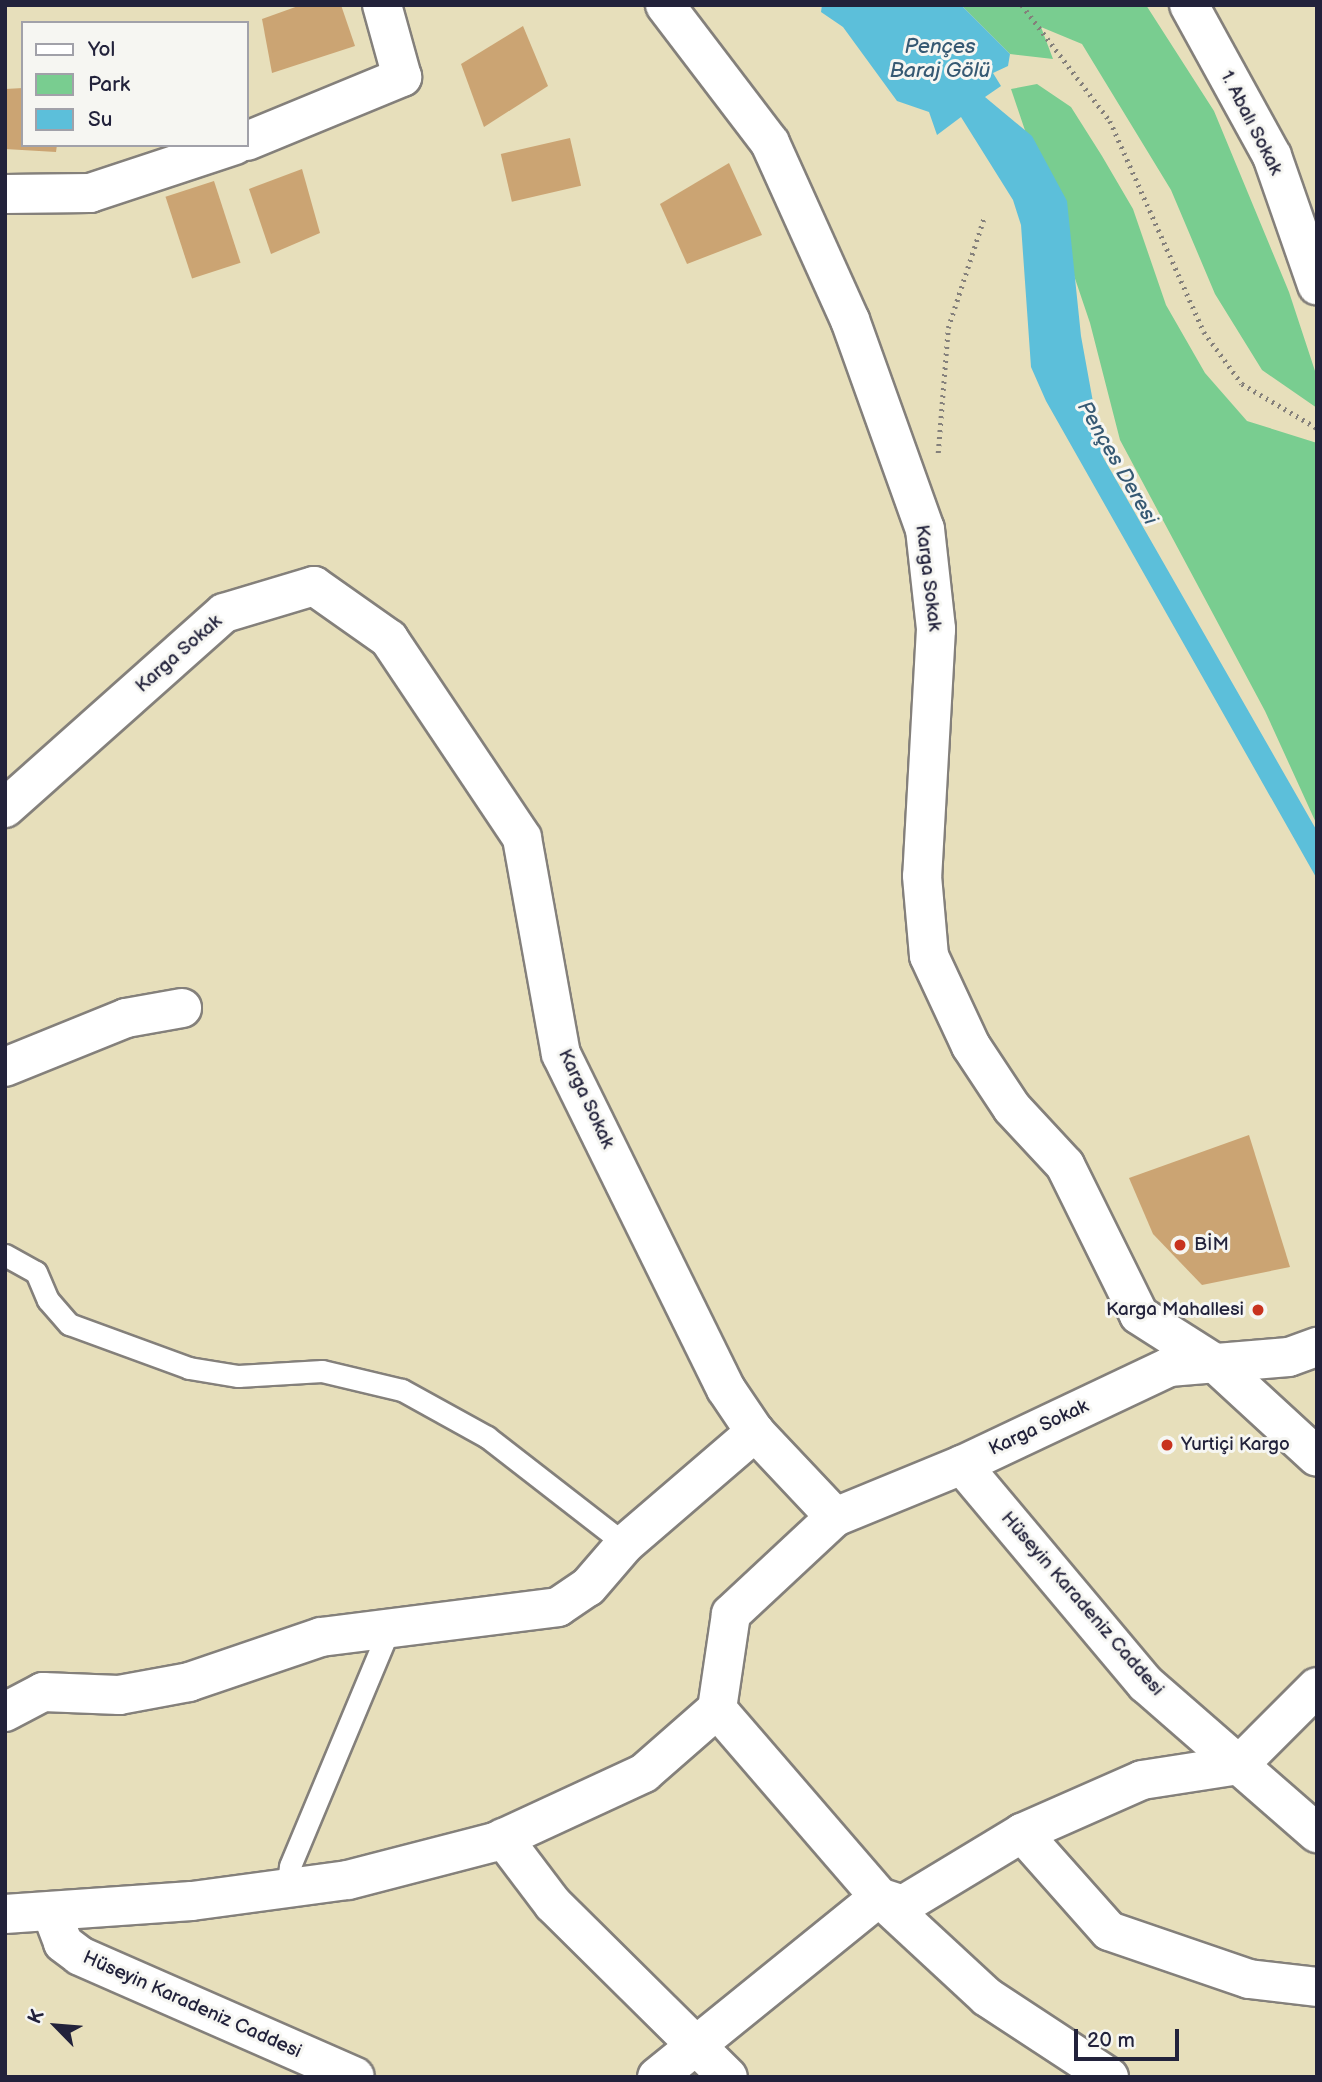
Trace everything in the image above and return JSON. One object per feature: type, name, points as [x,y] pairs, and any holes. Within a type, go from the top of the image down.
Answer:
[{"type":"street","points":[[248,141],[402,77],[382,5]]},
{"type":"street","name":"Karga Sokak","points":[[665,5],[770,143],[850,320],[925,529],[936,629],[922,876],[929,956],[971,1046],[1012,1108],[1065,1165],[1139,1315],[1216,1364]]},
{"type":"street","name":"1. Abalı Sokak","points":[[1189,5],[1272,156],[1317,285]]},
{"type":"street","points":[[5,194],[90,193],[228,147]]},
{"type":"street","name":"Karga Sokak","points":[[5,808],[224,613],[314,586],[389,639],[522,838],[561,1054],[726,1389],[755,1432],[835,1517],[962,1465],[1169,1367],[1289,1357],[1317,1346]]},
{"type":"street","points":[[5,1068],[126,1018],[182,1008]]},
{"type":"street","points":[[1216,1364],[1317,1457]]},
{"type":"street","points":[[5,1712],[27,1695],[154,1690],[321,1637],[558,1607],[587,1587],[625,1544],[755,1432]]},
{"type":"street","name":"Hüseyin Karadeniz Caddesi","points":[[962,1465],[1146,1684],[1317,1833]]},
{"type":"street","points":[[5,1914],[348,1880],[503,1838],[644,1773],[717,1709],[731,1614],[835,1517]]},
{"type":"street","points":[[879,1897],[903,1905],[1022,1833],[1142,1780],[1239,1765],[1317,1687]]},
{"type":"street","points":[[717,1709],[879,1897],[987,1997],[1109,2077]]},
{"type":"street","points":[[1022,1833],[1110,1931],[1249,1979],[1317,1987]]},
{"type":"street","points":[[503,1838],[554,1904],[700,2042],[728,2077]]},
{"type":"street","points":[[657,2077],[879,1897]]},
{"type":"street","name":"Hüseyin Karadeniz Caddesi","points":[[51,1911],[59,1936],[80,1956],[355,2077]]},
{"type":"lane","points":[[5,1255],[36,1272],[48,1300],[69,1324],[189,1368],[238,1376],[332,1372],[402,1390],[486,1437],[625,1544]]},
{"type":"lane","points":[[287,1888],[289,1866],[390,1627]]},
{"type":"path","points":[[1022,5],[1110,121],[1204,332],[1242,384],[1317,428]]},
{"type":"path","points":[[938,462],[948,328],[984,218]]},
{"type":"green space","points":[[961,5],[1146,5],[1214,111],[1289,292],[1317,377],[1317,408],[1262,370],[1215,294],[1171,190],[1082,44],[1041,27],[1053,59],[1010,54]]},
{"type":"green space","points":[[1037,84],[1071,107],[1133,209],[1166,305],[1205,373],[1247,421],[1317,443],[1317,825],[1265,711],[1120,440],[1090,323],[1011,89]]},
{"type":"water","name":"Pençes Baraj Gölü","points":[[822,5],[961,5],[1010,54],[1008,66],[993,73],[1001,86],[985,97],[1032,136],[1067,201],[1081,336],[1103,457],[1317,831],[1317,879],[1046,401],[1031,367],[1021,225],[1013,200],[961,117],[937,135],[929,112],[897,101],[843,27],[821,12]]},
{"type":"building","points":[[301,5],[341,5],[355,46],[272,73],[262,19]]},
{"type":"building","points":[[523,26],[548,86],[484,127],[461,64]]},
{"type":"building","points":[[21,88],[21,147],[57,147],[56,152],[5,149],[5,89]]},
{"type":"building","points":[[570,138],[581,186],[512,202],[501,154]]},
{"type":"building","points":[[729,163],[762,235],[687,264],[660,204]]},
{"type":"building","points":[[302,169],[320,233],[271,254],[249,189]]},
{"type":"building","points":[[214,181],[241,263],[192,279],[165,197]]},
{"type":"building","points":[[1249,1135],[1290,1267],[1202,1285],[1153,1234],[1129,1178]]},
{"type":"place","name":"BİM","points":[[1180,1245]]},
{"type":"place","name":"Karga Mahallesi","points":[[1258,1310]]},
{"type":"place","name":"Yurtiçi Kargo","points":[[1167,1445]]},
{"type":"water label","name":"Pençes Deresi","points":[[1117,463]]}]
